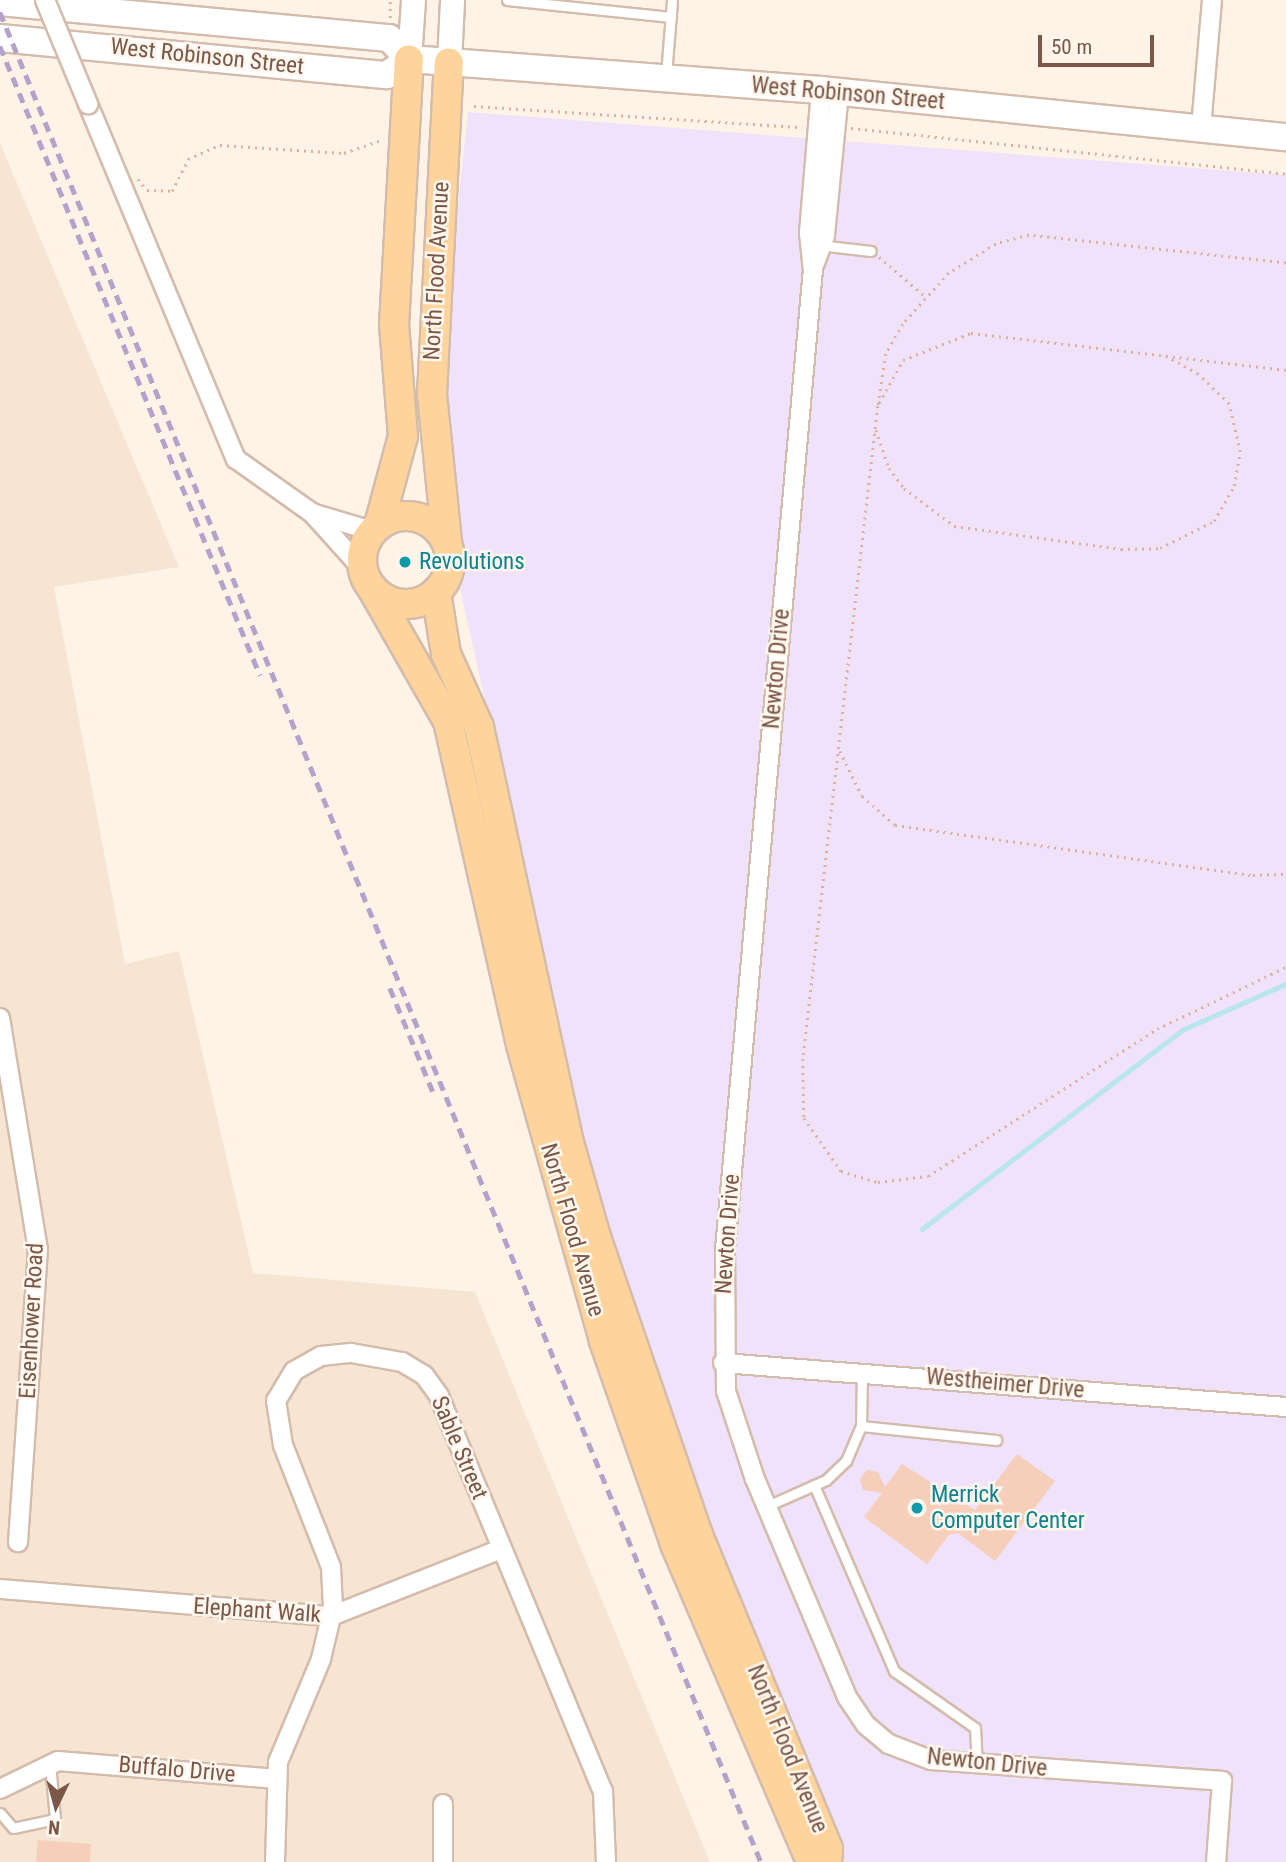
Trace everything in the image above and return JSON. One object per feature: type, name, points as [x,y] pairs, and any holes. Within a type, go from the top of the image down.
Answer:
[{"type":"main road","name":"West Robinson Street","points":[[0,2],[388,38],[409,59]]},
{"type":"main road","name":"West Robinson Street","points":[[0,38],[387,75],[409,59],[666,82],[830,91],[1286,137]]},
{"type":"main road","name":"North Flood Avenue","points":[[375,528],[403,436],[394,325],[409,59]]},
{"type":"main road","name":"North Flood Avenue","points":[[447,542],[432,394],[449,62]]},
{"type":"main road","points":[[411,515],[439,529],[447,542],[449,573],[436,592],[402,604],[365,576],[375,528],[411,515]]},
{"type":"main road","name":"North Flood Avenue","points":[[365,576],[448,721],[521,1045],[604,1341],[675,1544],[811,1862]]},
{"type":"main road","name":"North Flood Avenue","points":[[436,592],[446,654],[479,727],[568,1139],[596,1237],[698,1535],[828,1849],[827,1862]]},
{"type":"street","points":[[45,0],[230,449],[262,483],[312,513],[375,528]]},
{"type":"street","name":"North Flood Avenue","points":[[409,59],[413,0]]},
{"type":"street","name":"North Flood Avenue","points":[[449,62],[452,0]]},
{"type":"street","points":[[1201,128],[1212,0]]},
{"type":"street","name":"Newton Drive","points":[[830,91],[726,1243],[723,1363],[732,1415],[846,1697],[866,1725],[916,1756],[977,1764],[1222,1781],[1216,1862]]},
{"type":"street","points":[[312,513],[365,576]]},
{"type":"street","name":"Eisenhower Road","points":[[0,1018],[38,1249],[18,1542]]},
{"type":"street","name":"Sable Street","points":[[275,1862],[276,1779],[331,1616],[331,1567],[276,1413],[286,1378],[321,1356],[389,1358],[424,1375],[439,1396],[603,1791],[606,1862]]},
{"type":"street","name":"Westheimer Drive","points":[[723,1363],[1286,1407]]},
{"type":"street","name":"Elephant Walk","points":[[0,1589],[331,1616],[501,1549]]},
{"type":"street","points":[[0,1789],[50,1763]]},
{"type":"street","name":"Buffalo Drive","points":[[50,1763],[276,1779]]},
{"type":"street","points":[[443,1804],[443,1862]]},
{"type":"lane","points":[[507,0],[671,17]]},
{"type":"lane","points":[[666,82],[672,0]]},
{"type":"lane","points":[[816,245],[871,251]]},
{"type":"lane","points":[[768,1506],[814,1485],[846,1461],[861,1426],[863,1372]]},
{"type":"lane","points":[[861,1426],[996,1440]]},
{"type":"lane","points":[[814,1485],[894,1671],[975,1728],[977,1764]]},
{"type":"lane","points":[[0,1813],[13,1828],[55,1819],[50,1763]]},
{"type":"path","points":[[390,0],[390,22]]},
{"type":"path","points":[[474,106],[826,129],[1286,174]]},
{"type":"path","points":[[134,174],[159,194],[178,186],[188,159],[202,148],[363,151],[384,139],[386,130]]},
{"type":"path","points":[[1286,263],[1041,234],[996,244],[926,296],[887,354],[875,427],[800,1105],[817,1145],[841,1171],[878,1182],[942,1172],[1157,1029],[1286,968]]},
{"type":"path","points":[[871,251],[926,296]]},
{"type":"path","points":[[878,406],[903,360],[951,336],[971,332],[1286,370]]},
{"type":"path","points":[[875,427],[881,451],[904,488],[954,526],[1121,549],[1160,548],[1214,521],[1234,486],[1240,452],[1229,404],[1198,374],[1166,356]]},
{"type":"path","points":[[840,751],[862,796],[895,825],[1253,875],[1286,874]]},
{"type":"shaded area","points":[[468,112],[1286,175],[1286,1862],[845,1862],[701,1511],[631,1314],[585,1152],[460,588],[443,464],[444,333]]},
{"type":"shaded area","points":[[0,143],[179,567],[54,587],[125,964],[179,951],[253,1273],[475,1292],[710,1862],[0,1862]]},
{"type":"building","name":"Merrick Computer Center","points":[[1017,1454],[1055,1481],[995,1561],[958,1533],[949,1535],[927,1564],[864,1517],[882,1493],[863,1490],[860,1479],[867,1470],[878,1472],[885,1487],[902,1464],[975,1510]]},
{"type":"building","points":[[38,1840],[91,1844],[90,1862],[36,1862]]},
{"type":"waterway","points":[[922,1229],[1182,1030],[1286,984]]},
{"type":"railway","points":[[0,12],[761,1862]]},
{"type":"railway","points":[[0,46],[260,675]]},
{"type":"railway","points":[[390,988],[433,1092]]},
{"type":"place","name":"Revolutions","points":[[405,562]]},
{"type":"place","name":"Merrick Computer Center","points":[[917,1508]]}]
